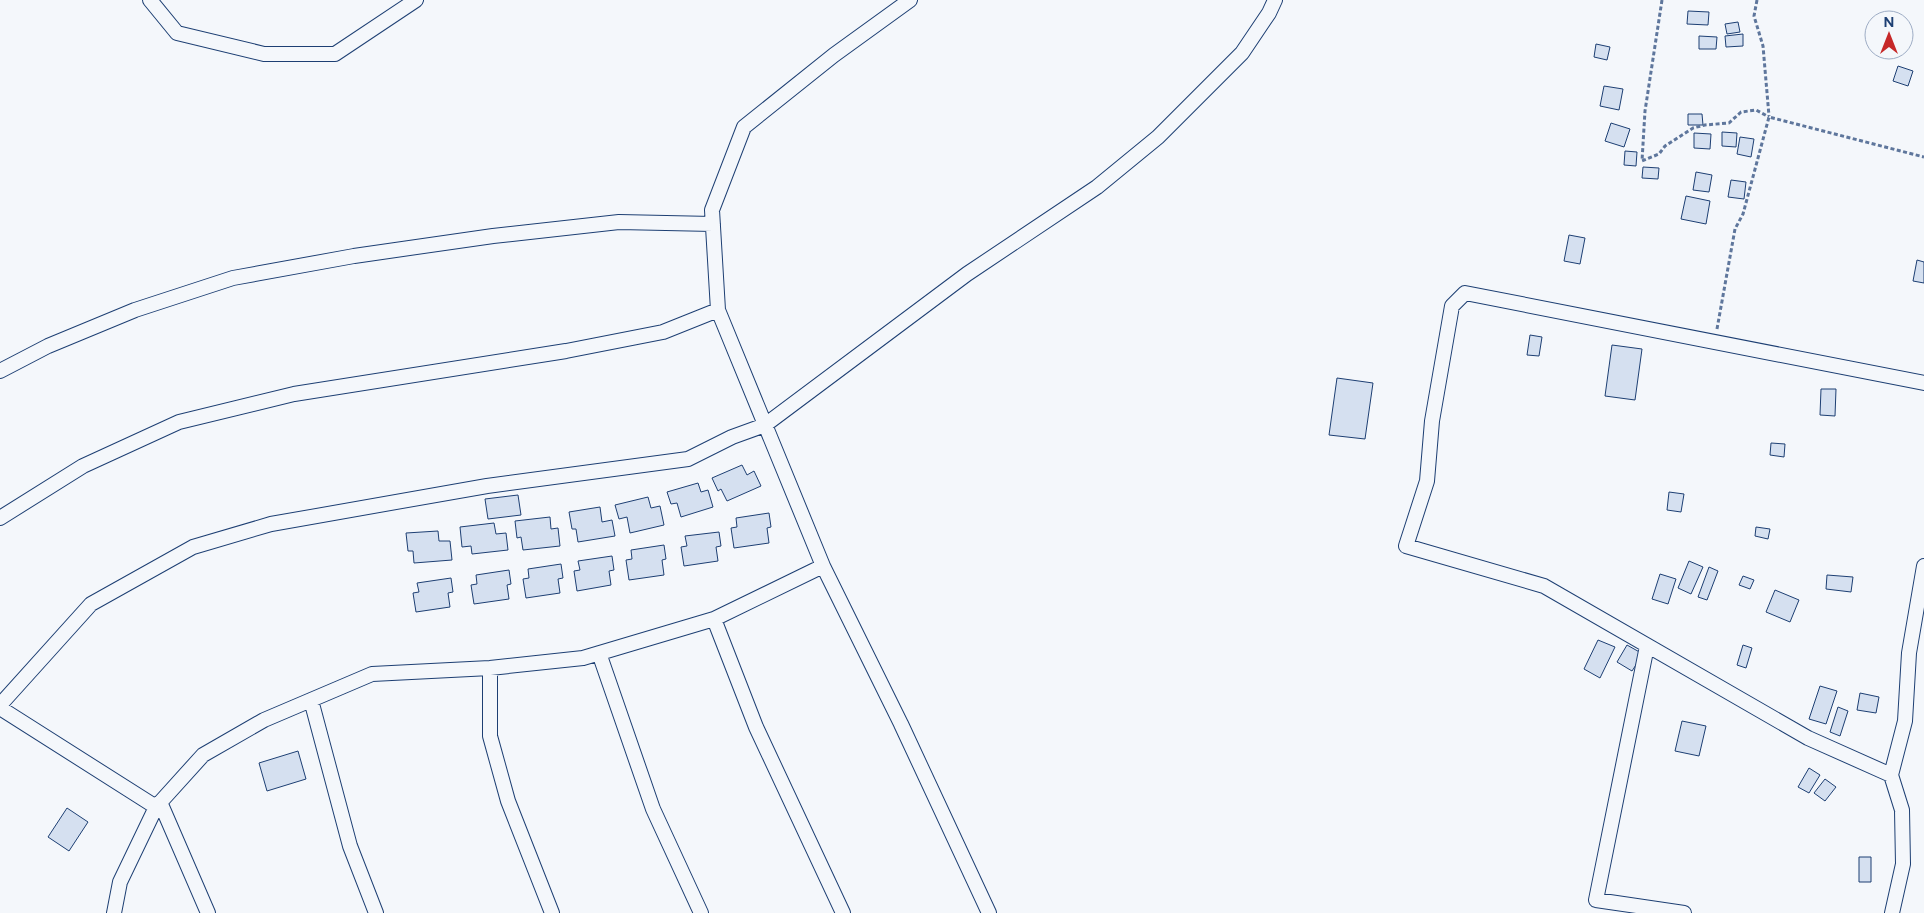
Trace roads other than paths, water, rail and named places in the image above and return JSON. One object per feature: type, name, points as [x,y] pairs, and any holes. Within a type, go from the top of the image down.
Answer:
[{"type":"street","points":[[150,0],[178,33],[264,54],[335,54],[416,0]]},
{"type":"street","points":[[910,0],[834,55],[744,128],[712,210],[718,310],[823,566],[901,724],[989,913]]},
{"type":"street","points":[[208,913],[158,805],[0,707],[91,604],[193,547],[271,524],[487,486],[688,459],[732,437],[764,424],[967,274],[1097,187],[1158,137],[1242,53],[1275,0]]},
{"type":"street","points":[[0,371],[48,346],[135,310],[233,278],[354,256],[619,222],[713,224]]},
{"type":"street","points":[[1891,775],[1808,738],[1544,586],[1406,546],[1427,481],[1432,421],[1452,306],[1465,292],[1924,383]]},
{"type":"street","points":[[0,518],[83,466],[180,422],[294,394],[566,351],[663,332],[718,310]]},
{"type":"street","points":[[114,913],[120,882],[158,805],[203,755],[264,720],[372,674],[490,668],[584,658],[714,619],[823,566]]},
{"type":"street","points":[[1892,913],[1903,864],[1902,810],[1891,775],[1905,720],[1909,653],[1924,566]]},
{"type":"street","points":[[714,619],[756,726],[843,913]]},
{"type":"street","points":[[1647,646],[1596,900],[1684,913]]},
{"type":"street","points":[[599,653],[654,808],[701,913]]},
{"type":"street","points":[[490,668],[490,736],[508,801],[552,913]]},
{"type":"street","points":[[311,700],[350,846],[376,913]]}]
